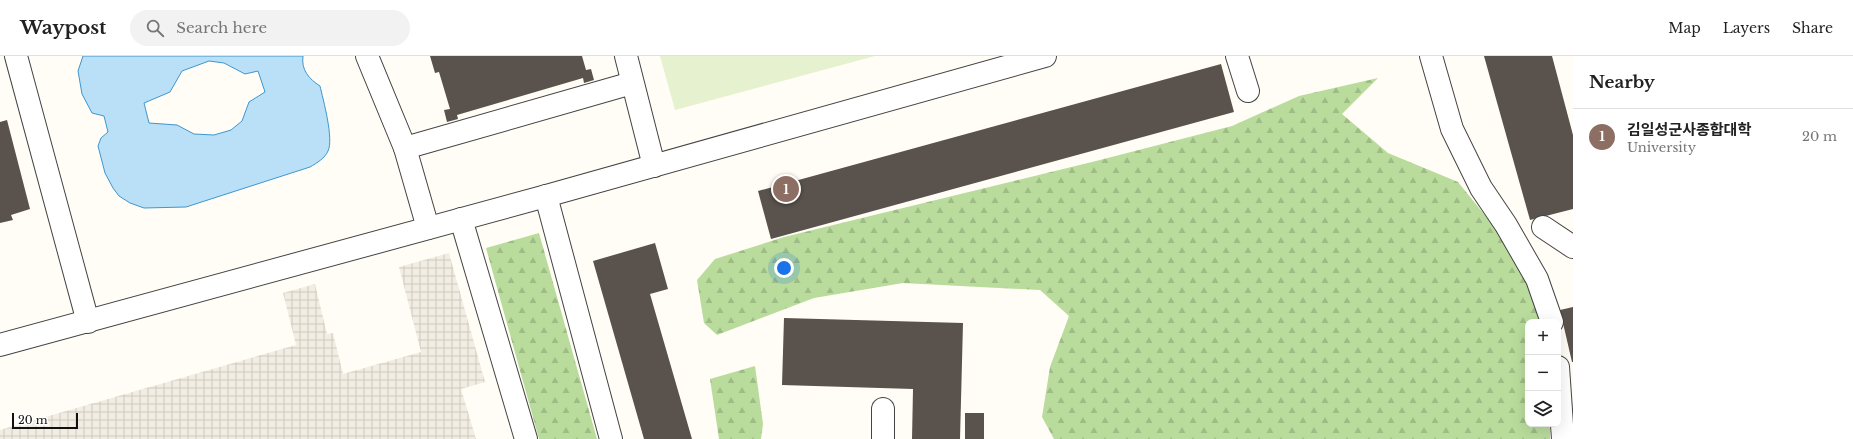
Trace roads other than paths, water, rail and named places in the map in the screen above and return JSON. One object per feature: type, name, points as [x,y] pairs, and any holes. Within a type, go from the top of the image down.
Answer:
[{"type":"lane","points":[[16,56],[88,322]]},
{"type":"lane","points":[[366,56],[405,148],[428,228]]},
{"type":"lane","points":[[626,56],[654,166]]},
{"type":"lane","points":[[0,345],[546,196],[1045,56]]},
{"type":"lane","points":[[1238,56],[1248,91]]},
{"type":"lane","points":[[1431,56],[1452,129],[1481,188],[1506,226],[1537,279],[1551,319]]},
{"type":"lane","points":[[405,148],[632,83]]},
{"type":"lane","points":[[546,196],[611,439]]},
{"type":"lane","points":[[461,219],[526,439]]},
{"type":"lane","points":[[1543,228],[1573,247]]},
{"type":"lane","points":[[1560,391],[1563,439]]},
{"type":"lane","points":[[883,409],[883,439]]},
{"type":"water","points":[[83,56],[303,56],[303,66],[307,74],[320,86],[329,129],[330,145],[327,154],[310,167],[186,207],[144,208],[130,203],[119,196],[105,173],[98,146],[101,138],[108,132],[104,116],[92,113],[82,94],[78,71]],"holes":[[[209,61],[224,63],[245,74],[258,71],[265,92],[249,102],[242,121],[231,130],[214,135],[194,134],[177,125],[149,123],[144,103],[170,92],[182,71]]]},
{"type":"place","name":"김일성군사종합대학","points":[[786,189]]}]
